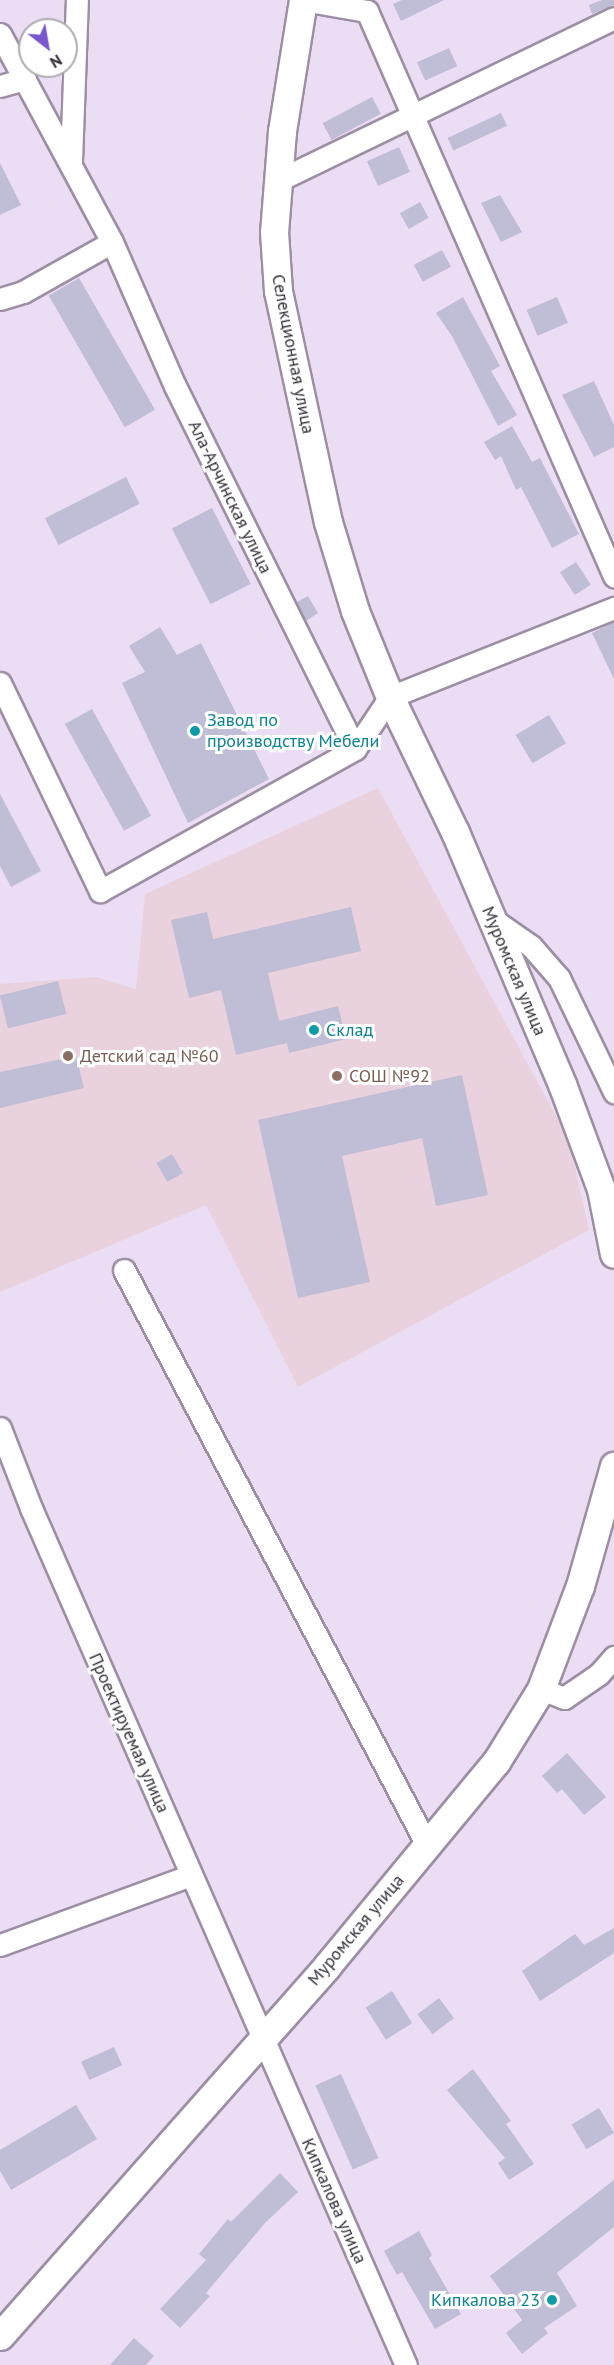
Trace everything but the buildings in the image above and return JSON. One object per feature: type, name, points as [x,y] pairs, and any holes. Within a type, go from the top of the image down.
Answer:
[{"type":"street","points":[[71,161],[77,0]]},
{"type":"street","name":"Селекционная улица","points":[[390,697],[352,600],[328,522],[278,291],[274,232],[277,181],[303,0],[367,11],[614,576]]},
{"type":"street","points":[[277,181],[614,18]]},
{"type":"street","name":"Ала-Арчинская улица","points":[[0,34],[71,161],[112,242],[175,386],[355,749]]},
{"type":"street","points":[[0,86],[25,79]]},
{"type":"street","points":[[0,299],[23,292],[112,242]]},
{"type":"street","points":[[0,684],[100,891],[355,749],[390,697],[614,608]]},
{"type":"street","name":"Муромская улица","points":[[390,697],[491,918],[562,1084],[601,1189],[614,1254]]},
{"type":"street","points":[[491,918],[531,946],[559,978],[614,1092]]},
{"type":"street","points":[[124,1270],[427,1845]]},
{"type":"street","name":"Проектируемая улица","points":[[0,1428],[31,1508],[262,2037]]},
{"type":"street","name":"Муромская улица","points":[[0,2336],[262,2037],[496,1762],[541,1689],[580,1586],[614,1466]]},
{"type":"street","points":[[541,1689],[564,1698],[599,1674],[614,1657]]},
{"type":"street","points":[[1,1943],[191,1875]]},
{"type":"street","name":"Кипкалова улица","points":[[262,2037],[406,2365]]},
{"type":"shaded area","name":"СОШ №92","points":[[378,788],[569,1140],[589,1230],[298,1387],[206,1205],[0,1292],[0,984],[96,977],[136,989],[145,894]]},
{"type":"place","name":"Завод по производству Мебели","points":[[195,731]]},
{"type":"place","name":"Склад","points":[[314,1030]]},
{"type":"place","name":"Детский сад №60","points":[[68,1056]]},
{"type":"place","name":"СОШ №92","points":[[337,1076]]},
{"type":"place","name":"Кипкалова 23","points":[[552,2300]]}]
